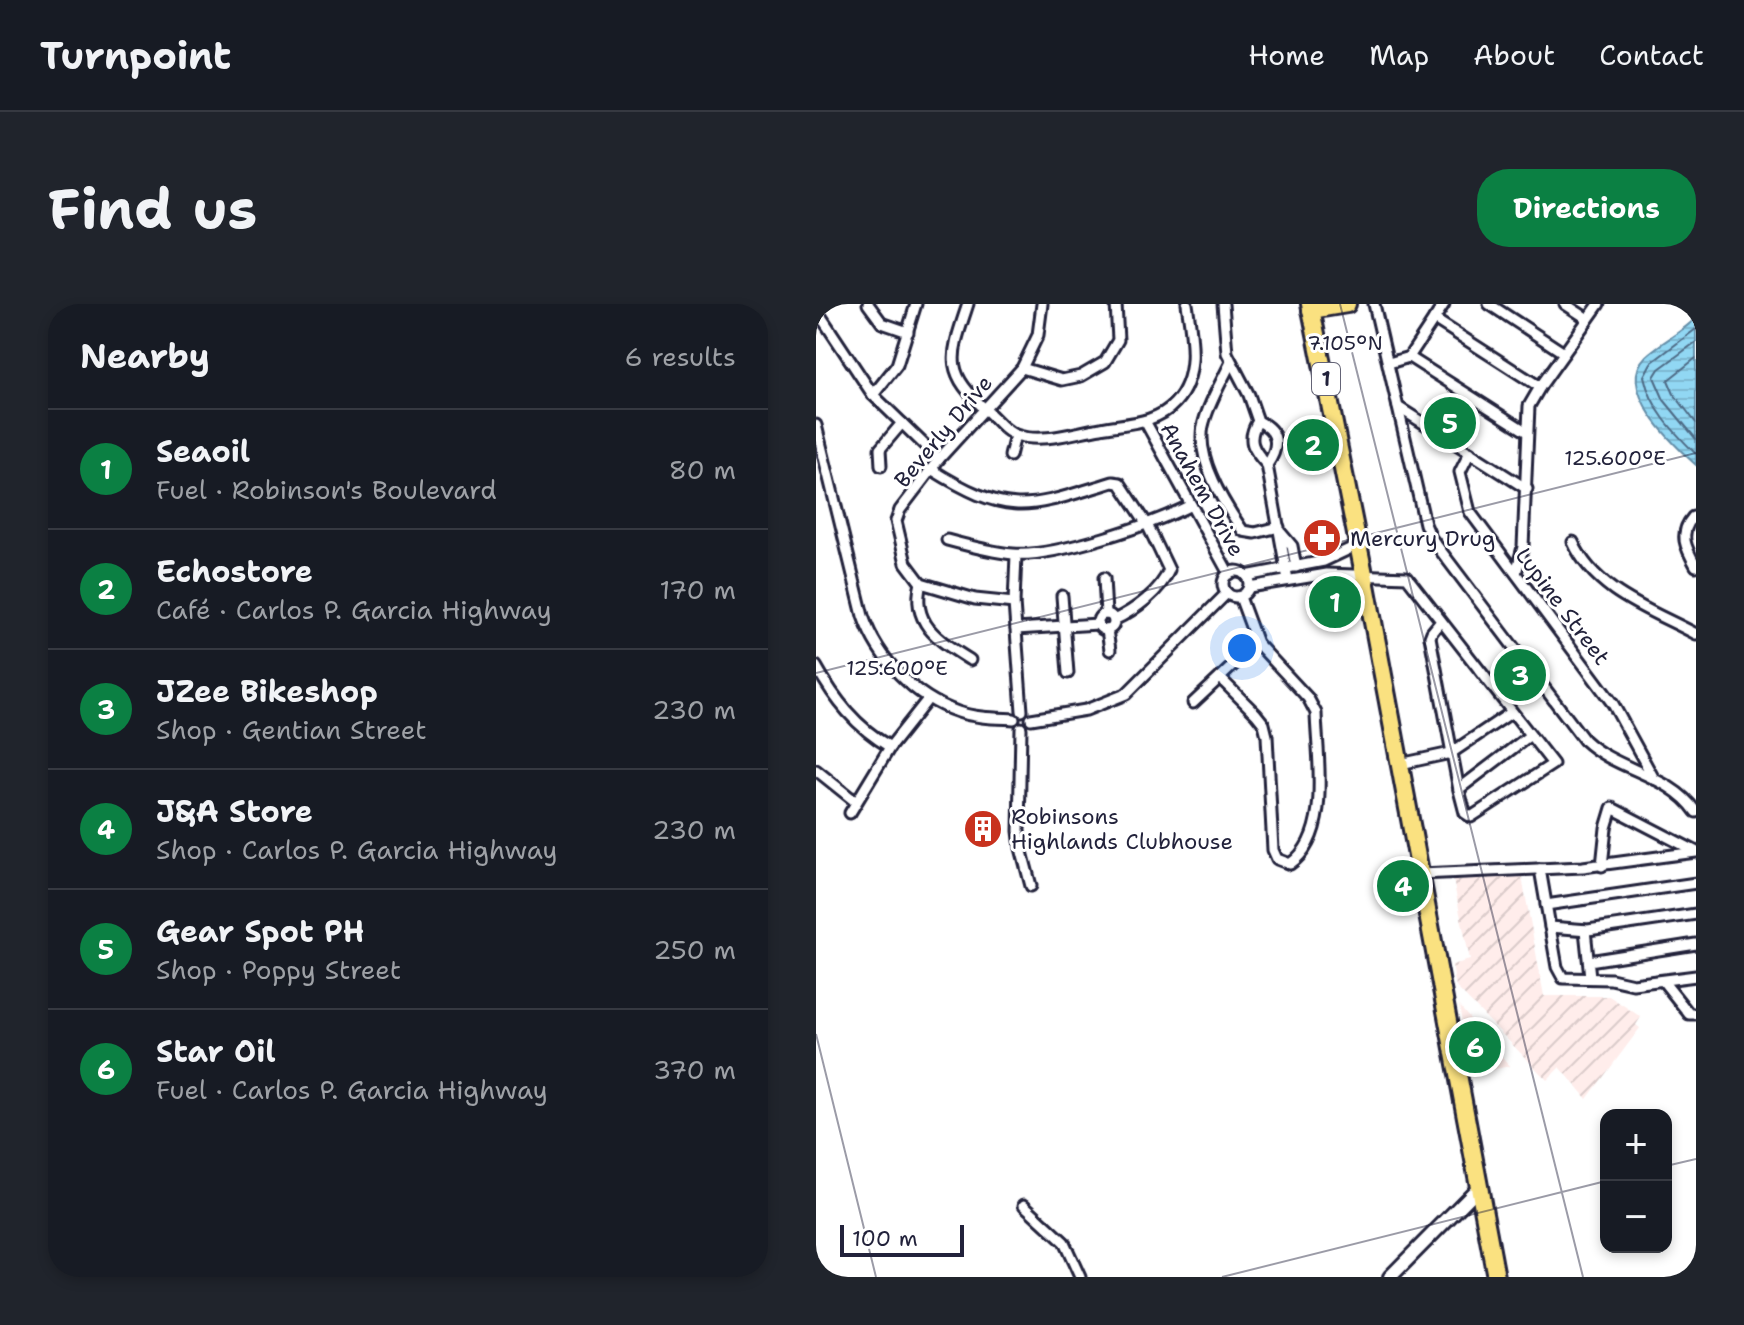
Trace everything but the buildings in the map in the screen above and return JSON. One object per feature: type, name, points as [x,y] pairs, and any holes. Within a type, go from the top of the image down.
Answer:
[{"type":"main road","points":[[1310,307],[1347,304]]},
{"type":"main road","name":"1","points":[[1310,307],[1364,574],[1496,1277]]},
{"type":"street","points":[[868,304],[882,323],[908,332]]},
{"type":"street","points":[[873,395],[897,365],[916,304]]},
{"type":"street","points":[[968,304],[955,342],[953,362],[959,380],[983,407],[1015,435],[1054,436],[1145,421],[1176,403],[1190,375],[1193,352],[1187,304]]},
{"type":"street","name":"Beverly Drive","points":[[921,583],[906,563],[896,521],[900,510],[983,407],[1022,368],[1038,335],[1042,304]]},
{"type":"street","points":[[1022,368],[1062,380],[1081,376],[1105,362],[1118,340],[1116,304]]},
{"type":"street","points":[[1223,304],[1225,344],[1231,362],[1249,395],[1258,421],[1270,428],[1274,435],[1275,451],[1267,465]]},
{"type":"street","points":[[1374,304],[1425,524],[1433,541],[1584,740],[1686,799],[1696,812]]},
{"type":"street","points":[[1389,363],[1409,357],[1444,304]]},
{"type":"street","points":[[1489,304],[1564,353]]},
{"type":"street","points":[[1565,304],[1588,319]]},
{"type":"street","points":[[1516,573],[1523,547],[1529,406],[1599,304]]},
{"type":"street","points":[[816,309],[873,395],[939,459]]},
{"type":"street","points":[[1434,319],[1540,387]]},
{"type":"street","points":[[1409,357],[1527,432]]},
{"type":"street","points":[[1231,362],[1203,426],[1201,439],[1206,466],[1243,531],[1280,530]]},
{"type":"street","points":[[1398,407],[1527,489]]},
{"type":"street","name":"Anahem Drive","points":[[1145,421],[1229,574]]},
{"type":"street","points":[[1258,421],[1251,433],[1251,443],[1267,465],[1280,530],[1292,546],[1288,580]]},
{"type":"street","points":[[881,466],[880,449],[902,423]]},
{"type":"street","points":[[816,425],[868,630],[890,664],[928,699],[958,712],[1019,720],[1029,725],[1031,719],[1086,710],[1126,694],[1227,593]]},
{"type":"street","points":[[1010,456],[1015,435]]},
{"type":"street","name":"Lupine Street","points":[[1470,452],[1460,468],[1468,506],[1613,704],[1654,779]]},
{"type":"street","points":[[931,469],[972,493],[1014,505],[1054,501],[1117,482],[1123,486],[1168,563],[1168,573],[1137,608],[1100,618],[1110,650]]},
{"type":"street","points":[[947,540],[1016,555],[1056,550],[1147,524],[1191,505]]},
{"type":"street","points":[[1693,517],[1683,531],[1684,541],[1696,566]]},
{"type":"street","points":[[1573,542],[1584,562],[1612,590],[1696,634]]},
{"type":"street","points":[[1240,597],[1227,593],[1224,581],[1229,574],[1237,572],[1246,576],[1314,564],[1358,545]]},
{"type":"street","points":[[1016,555],[1014,603],[1019,720],[1019,831],[1031,886]]},
{"type":"street","points":[[1314,564],[1316,575]]},
{"type":"street","points":[[1240,597],[1249,587],[1316,575],[1406,576],[1553,764],[1471,817],[1465,813],[1459,789],[1430,637],[1441,621]]},
{"type":"street","points":[[1246,576],[1249,587]]},
{"type":"street","points":[[1104,578],[1110,617]]},
{"type":"street","points":[[970,660],[945,645],[929,629],[917,601],[921,583],[975,599],[1014,603]]},
{"type":"street","points":[[1062,596],[1068,673]]},
{"type":"street","points":[[1220,678],[1256,714],[1266,730],[1269,823],[1273,850],[1277,859],[1287,865],[1294,862],[1307,847],[1315,830],[1318,801],[1316,713],[1308,698],[1257,643],[1240,597]]},
{"type":"street","points":[[1016,629],[1102,627]]},
{"type":"street","points":[[1193,703],[1257,643]]},
{"type":"street","points":[[816,666],[850,717],[890,747]]},
{"type":"street","points":[[850,813],[890,747],[928,699]]},
{"type":"street","points":[[1400,764],[1451,753],[1512,712]]},
{"type":"street","points":[[1459,789],[1529,736]]},
{"type":"street","points":[[816,770],[856,802]]},
{"type":"street","points":[[1602,866],[1606,828],[1612,808],[1696,852]]},
{"type":"street","points":[[1420,874],[1602,866],[1696,852]]},
{"type":"street","points":[[1540,869],[1557,967],[1563,978],[1590,977],[1633,984],[1696,976]]},
{"type":"street","points":[[1546,905],[1696,883]]},
{"type":"street","points":[[1550,927],[1585,930],[1696,914]]},
{"type":"street","points":[[1585,930],[1590,977]]},
{"type":"street","points":[[1589,961],[1696,944]]},
{"type":"street","points":[[1663,981],[1686,1010],[1696,1014]]},
{"type":"street","points":[[1390,1277],[1479,1187]]},
{"type":"street","points":[[1024,1205],[1064,1242],[1080,1277]]},
{"type":"shaded area","points":[[1522,877],[1544,996],[1609,996],[1641,1017],[1636,1025],[1640,1028],[1587,1099],[1560,1067],[1547,1080],[1456,987],[1452,965],[1470,960],[1453,880]]},
{"type":"shaded area","points":[[1459,1006],[1510,1066],[1471,1074]]},
{"type":"water","points":[[1696,318],[1696,465],[1650,415],[1637,384],[1638,369],[1646,356]]},
{"type":"place","name":"Gear Spot PH","points":[[1450,423]]},
{"type":"place","name":"Echostore","points":[[1313,445]]},
{"type":"place","name":"Mercury Drug","points":[[1322,538]]},
{"type":"place","name":"Seaoil","points":[[1335,602]]},
{"type":"place","name":"JZee Bikeshop","points":[[1520,675]]},
{"type":"place","name":"Robinsons Highlands Clubhouse","points":[[983,829]]},
{"type":"place","name":"J&A Store","points":[[1403,886]]},
{"type":"place","name":"Star Oil","points":[[1475,1047]]}]
